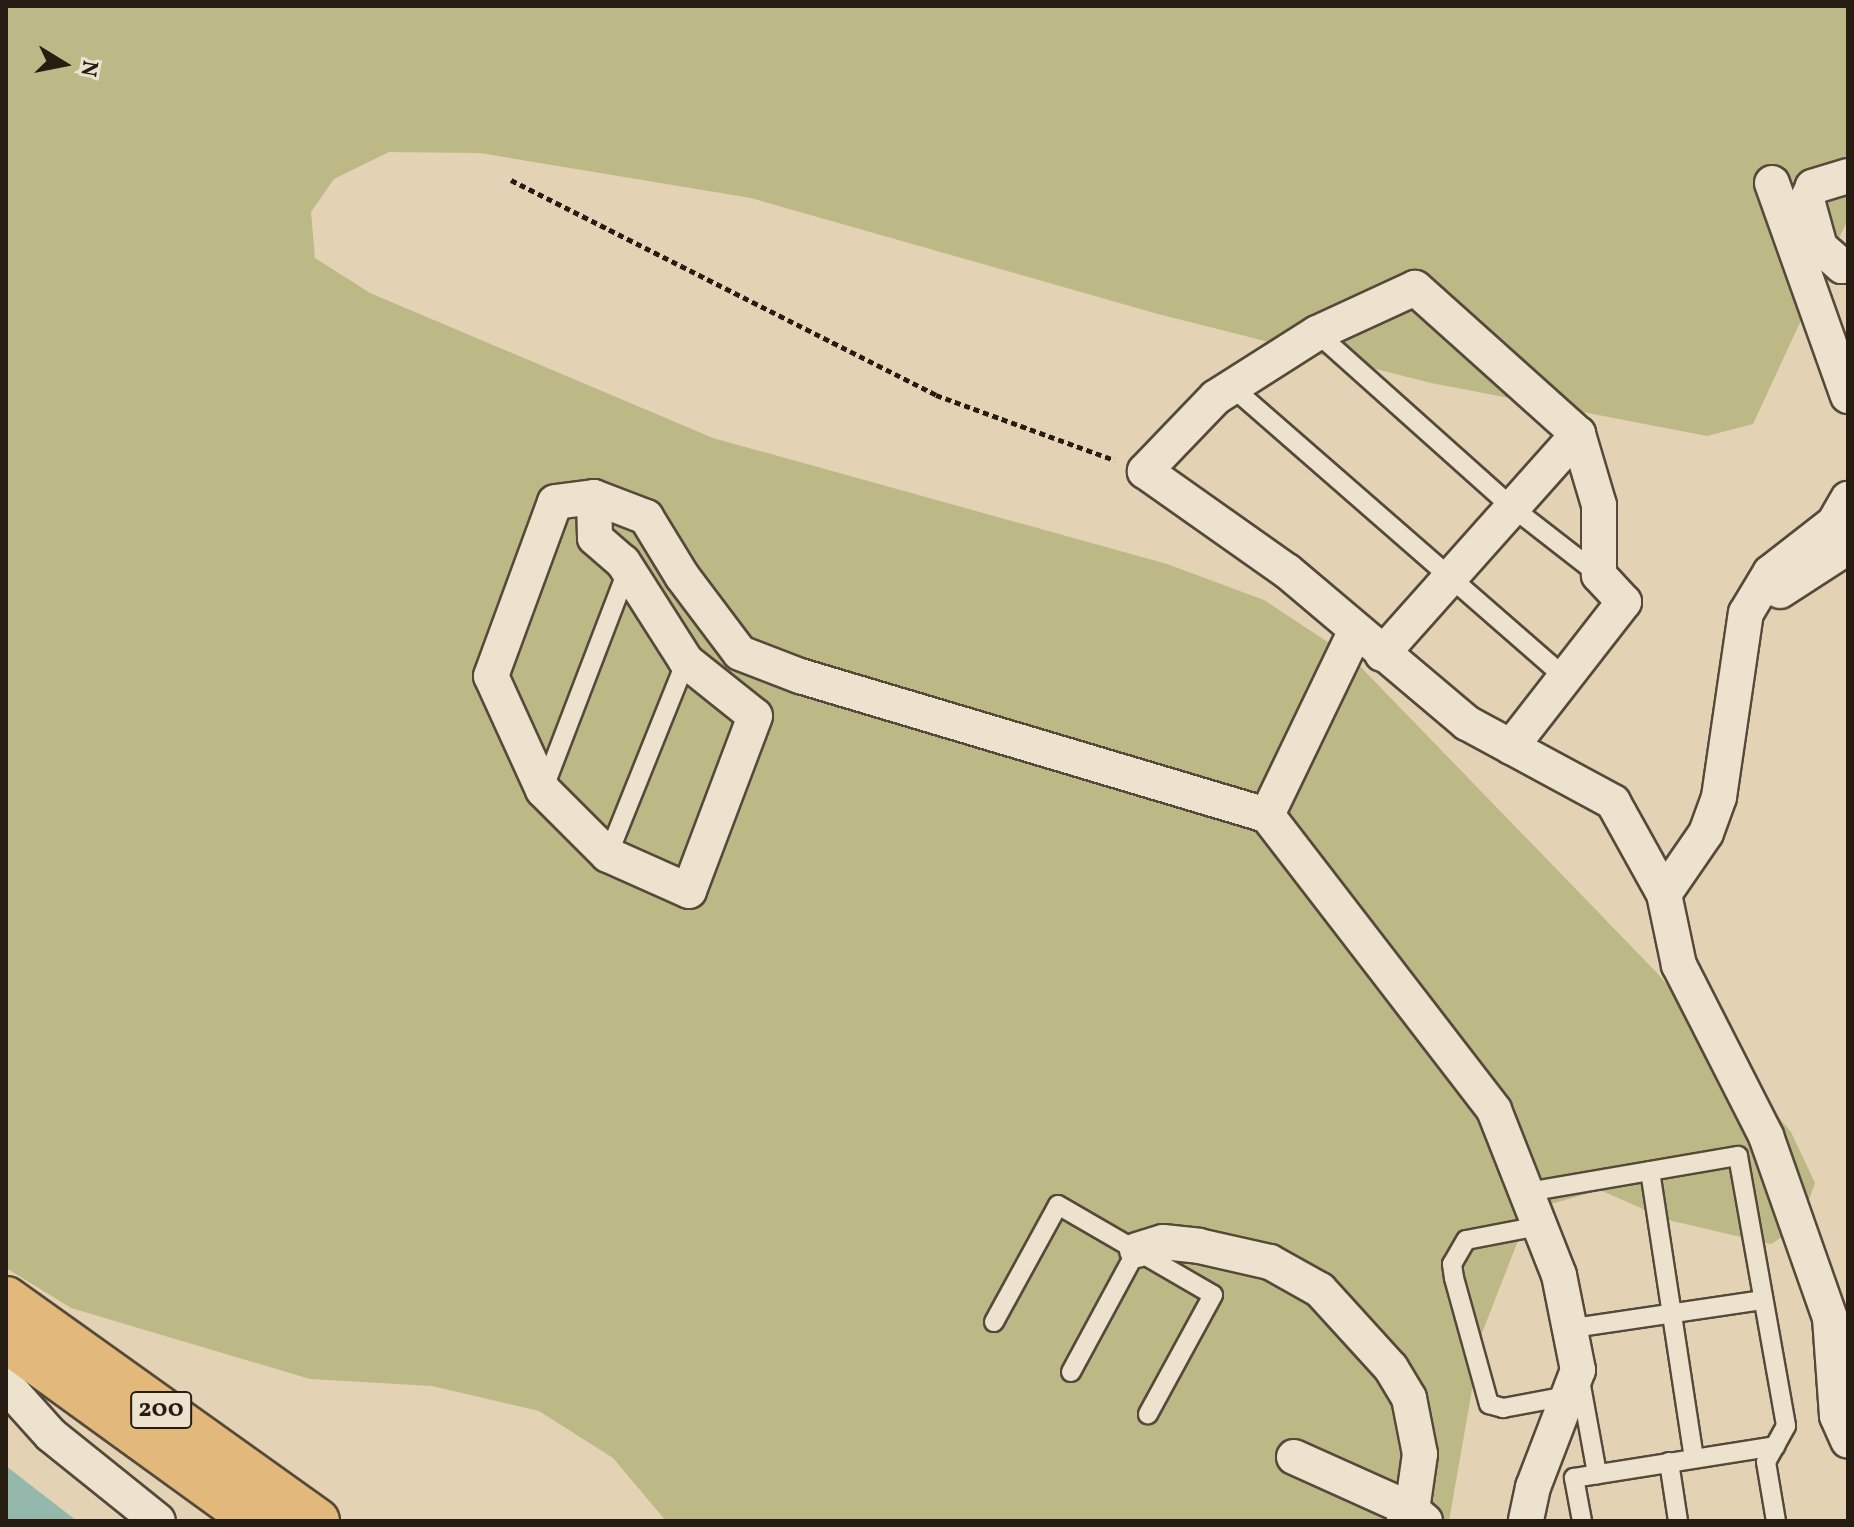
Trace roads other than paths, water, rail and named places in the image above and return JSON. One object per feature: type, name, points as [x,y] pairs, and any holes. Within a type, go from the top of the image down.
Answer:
[{"type":"highway","name":"200","points":[[6,1299],[317,1521]]},
{"type":"highway","name":"200","points":[[6,1340],[256,1521]]},
{"type":"street","points":[[1848,176],[1813,187],[1807,200],[1820,247],[1842,266],[1848,264]]},
{"type":"street","points":[[1772,183],[1848,396]]},
{"type":"street","points":[[1511,747],[1624,602],[1599,575],[1599,505],[1578,434],[1415,288],[1317,333],[1232,387],[1145,471],[1287,571],[1355,632],[1467,723],[1511,747],[1613,802],[1664,894],[1679,965],[1766,1136],[1830,1318],[1837,1416],[1848,1441]]},
{"type":"street","points":[[1382,654],[1578,434]]},
{"type":"street","points":[[594,497],[595,538],[628,569],[686,661],[755,716],[689,891],[608,855],[543,790],[491,676],[555,502],[594,497],[646,517],[682,576],[740,653],[800,676],[1267,815],[1494,1110],[1527,1192],[1573,1328],[1573,1383],[1533,1487],[1526,1521]]},
{"type":"street","points":[[1664,894],[1706,833],[1719,797],[1746,613],[1770,573],[1834,523],[1848,499]]},
{"type":"street","points":[[1746,613],[1848,547]]},
{"type":"street","points":[[1267,815],[1355,632]]},
{"type":"street","points":[[1137,1250],[1163,1242],[1199,1246],[1270,1262],[1320,1290],[1391,1368],[1409,1398],[1420,1454],[1414,1517],[1294,1457]]},
{"type":"street","points":[[6,1385],[51,1435],[158,1521]]},
{"type":"lane","points":[[1317,333],[1513,508],[1599,575]]},
{"type":"lane","points":[[1232,387],[1564,677]]},
{"type":"lane","points":[[543,790],[628,569]]},
{"type":"lane","points":[[608,855],[686,661]]},
{"type":"lane","points":[[1527,1192],[1738,1156],[1786,1426],[1766,1462],[1776,1521]]},
{"type":"lane","points":[[1650,1171],[1694,1458]]},
{"type":"lane","points":[[994,1322],[1058,1205],[1213,1295],[1148,1414]]},
{"type":"lane","points":[[1539,1226],[1466,1240],[1452,1264],[1454,1278],[1489,1404],[1503,1408],[1573,1383],[1597,1474]]},
{"type":"lane","points":[[1071,1372],[1137,1250]]},
{"type":"lane","points":[[1573,1328],[1763,1300]]},
{"type":"lane","points":[[1533,1487],[1775,1446]]},
{"type":"lane","points":[[1669,1462],[1678,1521]]},
{"type":"lane","points":[[1574,1478],[1582,1521]]},
{"type":"water","points":[[6,1466],[77,1521],[6,1521]]}]
